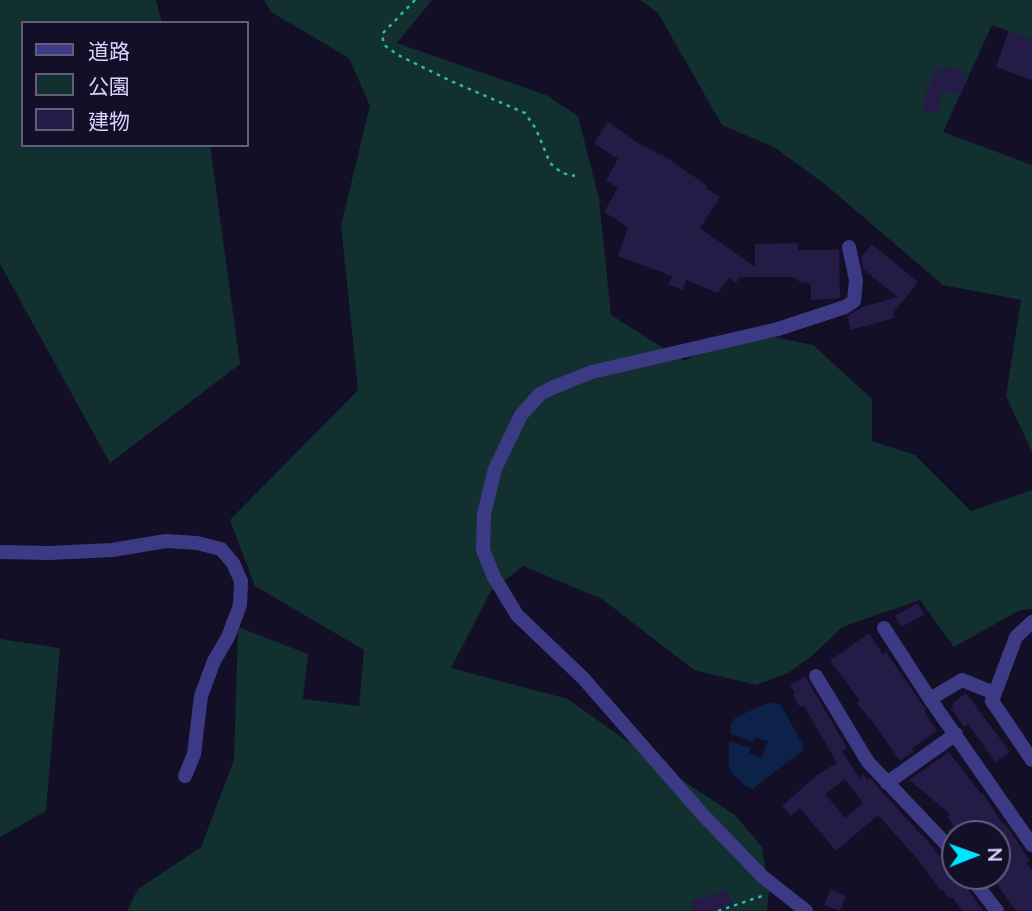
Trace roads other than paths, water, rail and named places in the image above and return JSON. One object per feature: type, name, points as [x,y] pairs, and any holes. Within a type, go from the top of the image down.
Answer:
[{"type":"street","points":[[806,911],[763,877],[704,815],[583,678],[517,615],[490,568],[484,550],[484,514],[500,458],[521,415],[540,394],[592,372],[778,329],[845,307],[854,301],[856,279],[849,247]]},
{"type":"street","points":[[0,552],[112,550],[166,541],[197,543],[221,549],[233,563],[241,581],[240,605],[201,696],[194,754],[185,775]]},
{"type":"street","points":[[1032,622],[1016,637],[992,701],[1032,760]]},
{"type":"street","points":[[884,628],[1032,845]]},
{"type":"street","points":[[816,676],[868,762],[941,840]]},
{"type":"street","points":[[930,699],[962,680],[994,693]]},
{"type":"street","points":[[887,783],[956,734]]},
{"type":"street","points":[[981,890],[997,911]]},
{"type":"water","points":[[771,702],[781,705],[803,745],[803,750],[753,789],[733,775],[729,767],[729,741],[750,748],[749,753],[761,758],[768,741],[755,737],[753,742],[731,734],[731,723],[736,717]]}]
